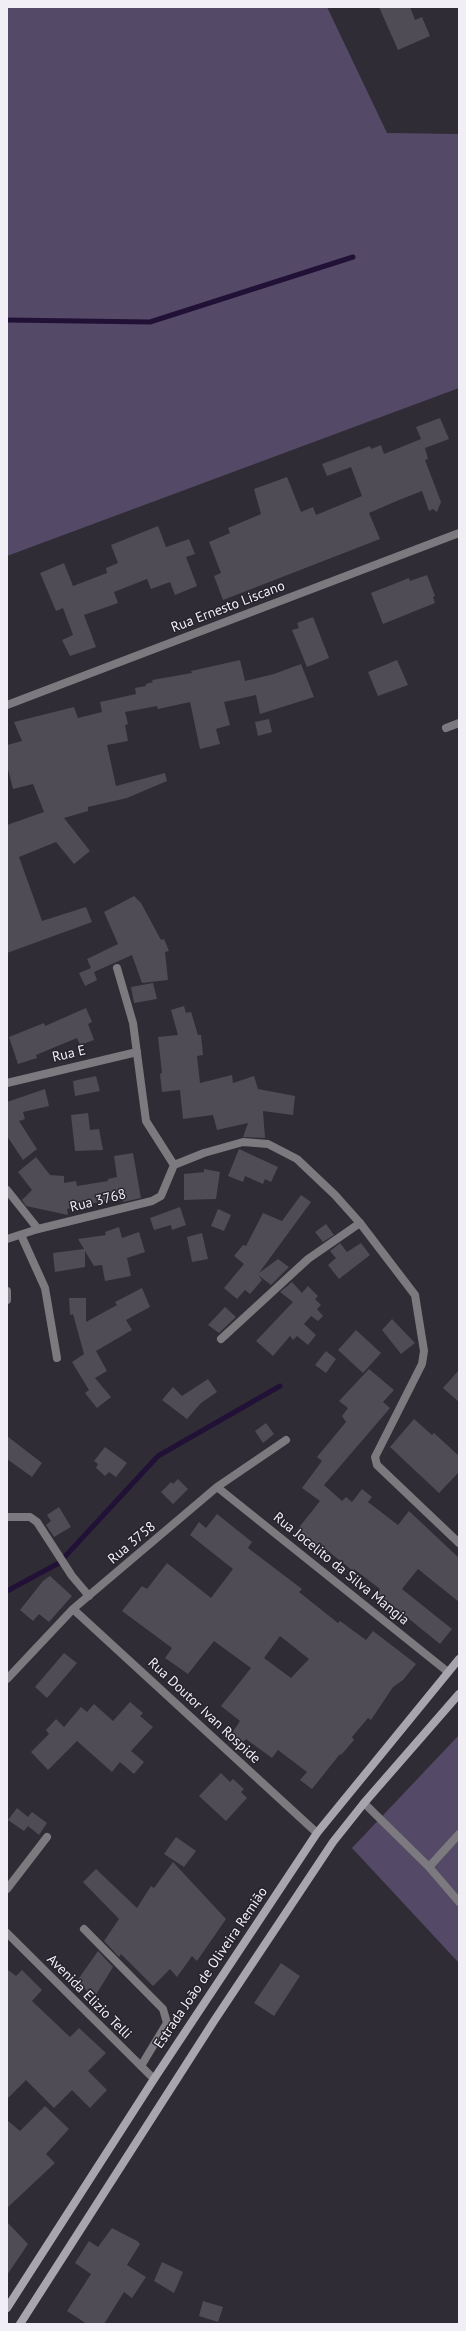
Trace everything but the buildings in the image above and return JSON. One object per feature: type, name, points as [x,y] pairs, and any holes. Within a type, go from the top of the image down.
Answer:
[{"type":"main road","name":"Estrada João de Oliveira Remião","points":[[7,2308],[154,2079],[317,1833],[459,1659]]},
{"type":"main road","points":[[20,2324],[214,2021],[333,1842],[364,1803],[459,1694]]},
{"type":"street","name":"Rua Ernesto Liscano","points":[[7,705],[459,533]]},
{"type":"street","points":[[446,728],[459,723]]},
{"type":"street","points":[[117,968],[133,1023],[146,1121],[174,1165],[204,1152],[243,1142],[268,1144],[297,1159],[336,1195],[360,1223],[416,1295],[424,1351],[422,1364],[375,1457],[377,1465],[459,1543]]},
{"type":"street","name":"Rua E","points":[[7,1083],[137,1052]]},
{"type":"street","name":"Rua 3768","points":[[7,1239],[152,1201],[161,1196],[174,1165]]},
{"type":"street","points":[[7,1190],[38,1230]]},
{"type":"street","points":[[221,1339],[308,1259],[360,1223]]},
{"type":"street","points":[[21,1235],[45,1288],[57,1358]]},
{"type":"street","points":[[7,1291],[7,1300]]},
{"type":"street","name":"Rua 3758","points":[[7,1679],[73,1609],[217,1487],[286,1440]]},
{"type":"street","name":"Rua Jocelito da Silva Mangia","points":[[217,1487],[448,1672]]},
{"type":"street","points":[[7,1517],[30,1517],[37,1522],[72,1576],[90,1596]]},
{"type":"street","name":"Rua Doutor Ivan Rospide","points":[[73,1609],[317,1833]]},
{"type":"street","points":[[364,1803],[429,1867],[459,1902]]},
{"type":"street","points":[[429,1867],[459,1834]]},
{"type":"street","points":[[7,1888],[47,1837]]},
{"type":"street","points":[[84,1929],[163,2010],[167,2023],[141,2066]]},
{"type":"street","name":"Avenida Elizio Telli","points":[[7,1933],[154,2079]]},
{"type":"shaded area","points":[[7,7],[327,7],[387,133],[459,134],[459,388],[7,556]]},
{"type":"shaded area","points":[[459,1735],[459,1963],[352,1848]]},
{"type":"waterway","points":[[7,320],[150,322],[353,257]]},
{"type":"waterway","points":[[7,1591],[59,1563],[158,1456],[280,1386]]}]
